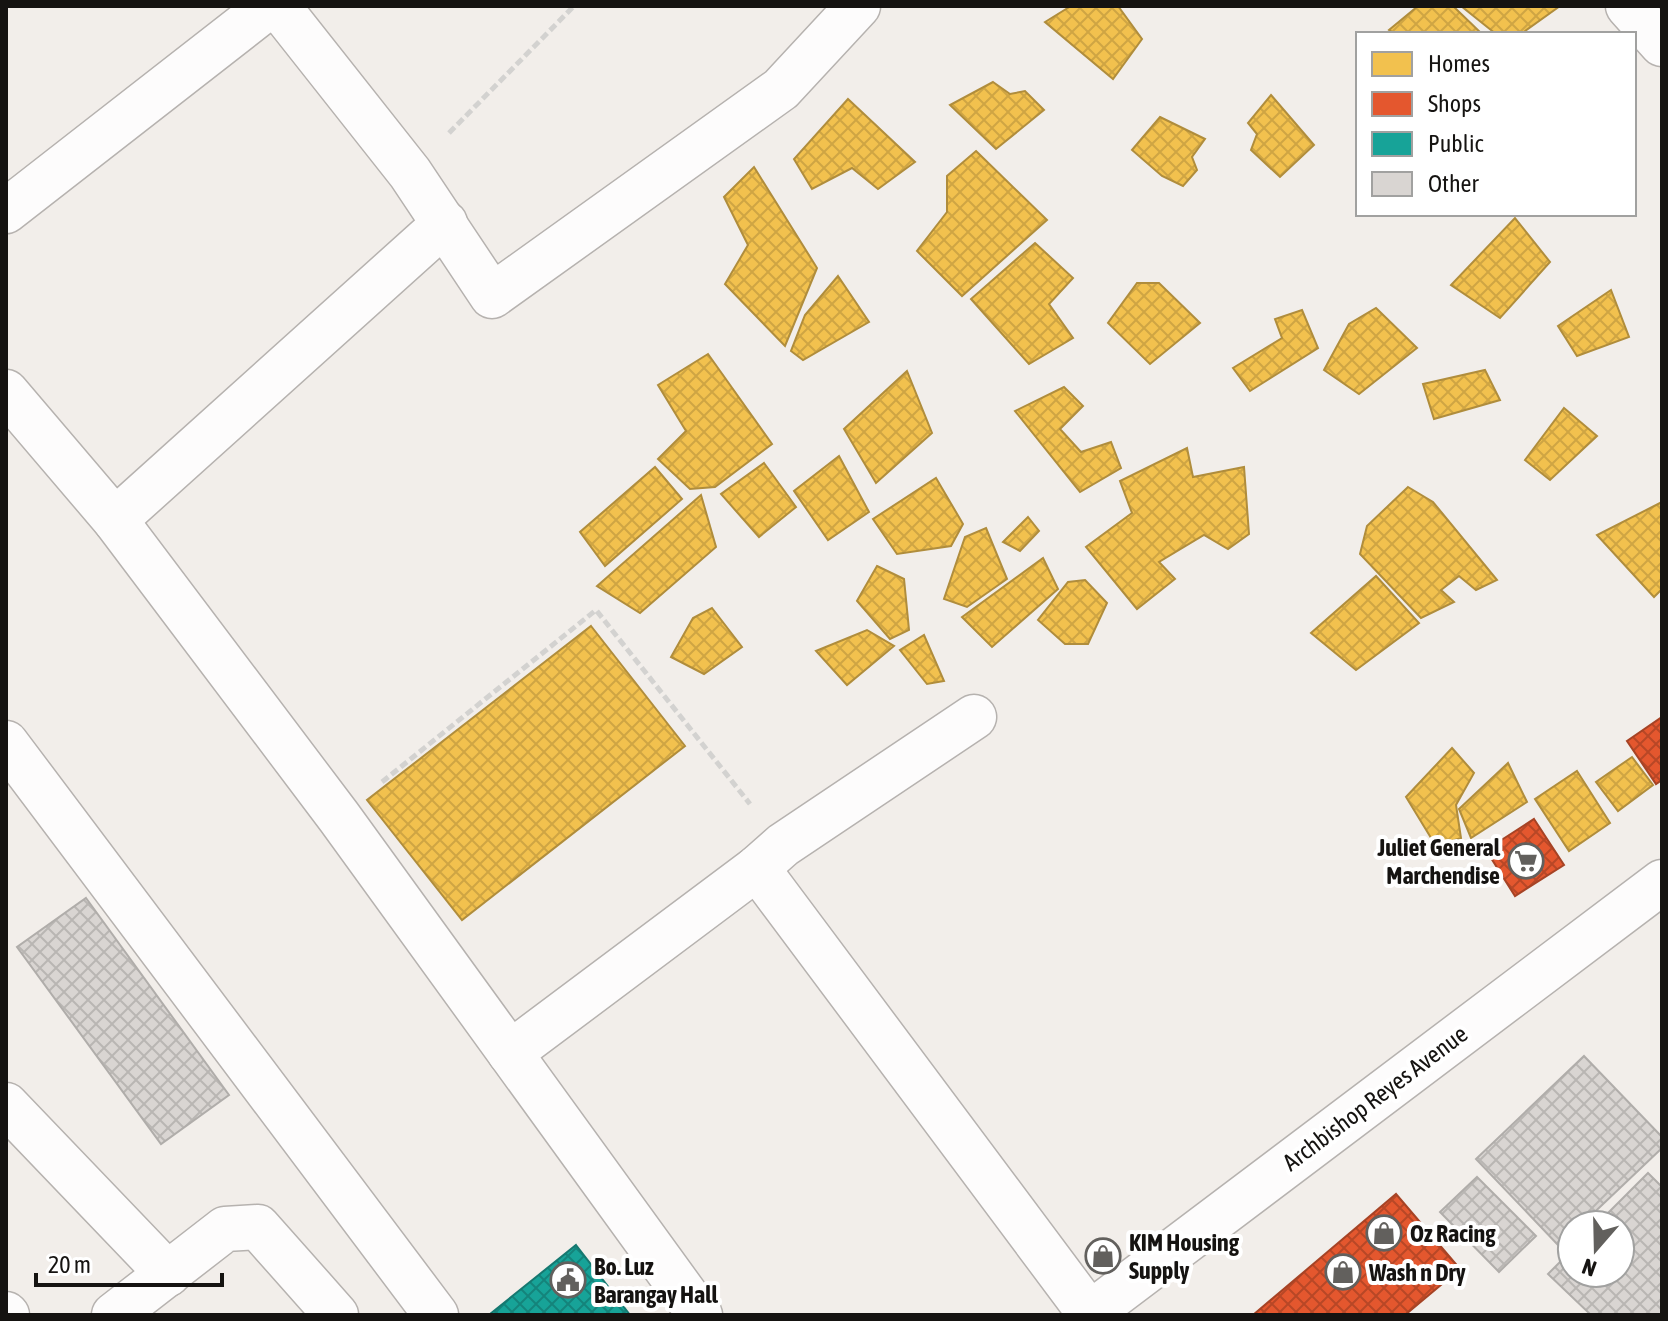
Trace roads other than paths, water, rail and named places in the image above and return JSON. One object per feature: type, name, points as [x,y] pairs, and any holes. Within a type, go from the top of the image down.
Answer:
[{"type":"main road","points":[[6,211],[269,6]]},
{"type":"main road","points":[[278,6],[410,173],[492,296],[781,89],[858,6]]},
{"type":"main road","points":[[1628,6],[1662,44]]},
{"type":"main road","points":[[115,520],[445,223]]},
{"type":"main road","points":[[6,392],[115,520],[339,817],[700,1315]]},
{"type":"main road","points":[[510,1053],[770,857],[974,717]]},
{"type":"main road","points":[[6,743],[436,1315]]},
{"type":"main road","points":[[770,857],[1089,1314]]},
{"type":"main road","name":"Archbishop Reyes Avenue","points":[[1089,1314],[1662,882]]},
{"type":"main road","points":[[6,1105],[168,1274]]},
{"type":"main road","points":[[114,1315],[225,1229],[258,1227],[336,1315]]},
{"type":"place","name":"Juliet General Marchendise","points":[[1526,861]]},
{"type":"place","name":"Oz Racing","points":[[1384,1233]]},
{"type":"place","name":"KIM Housing Supply","points":[[1103,1256]]},
{"type":"place","name":"Wash n Dry","points":[[1343,1272]]},
{"type":"place","name":"Bo. Luz Barangay Hall","points":[[568,1280]]}]
